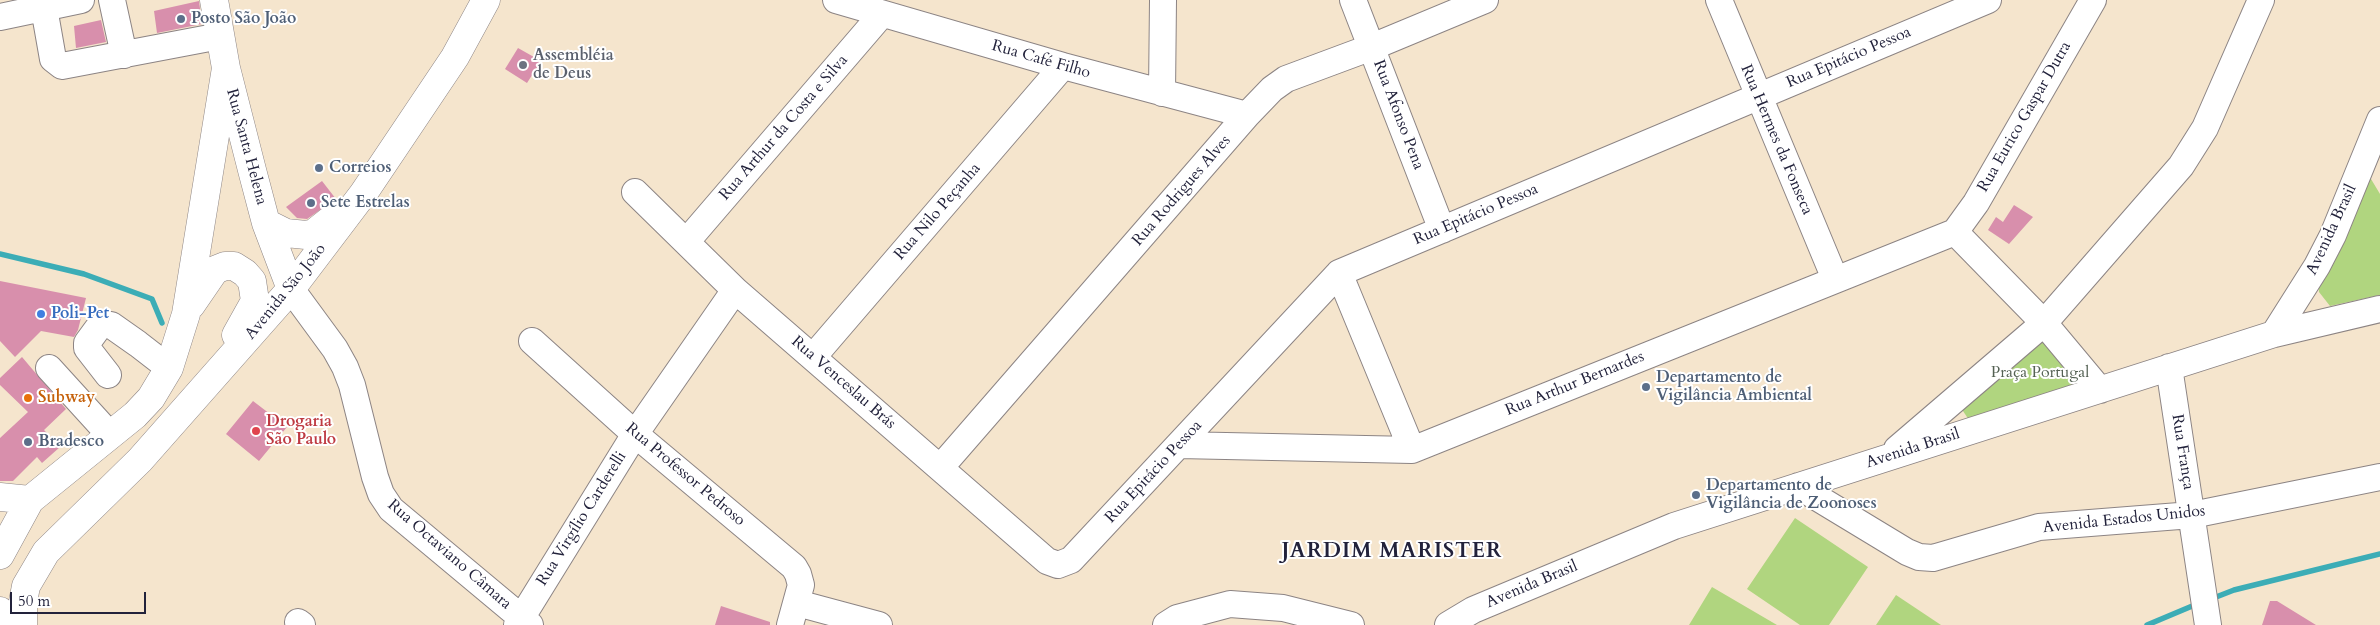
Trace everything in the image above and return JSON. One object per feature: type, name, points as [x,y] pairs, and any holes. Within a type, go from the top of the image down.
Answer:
[{"type":"main road","name":"Rua Santa Helena","points":[[214,0],[226,68],[266,223],[291,290]]},
{"type":"main road","name":"Avenida São João","points":[[23,625],[23,602],[26,586],[46,552],[140,460],[291,290],[362,194],[454,57],[486,0]]},
{"type":"main road","points":[[0,555],[30,500],[135,415],[151,398],[169,368],[186,314],[226,68]]},
{"type":"main road","points":[[266,223],[286,233],[306,235],[326,225],[362,194]]},
{"type":"main road","points":[[186,314],[215,270],[224,266],[234,266],[245,273],[252,281],[255,301],[250,313],[198,395]]},
{"type":"main road","points":[[0,497],[30,500]]},
{"type":"main road","points":[[0,611],[2,625]]},
{"type":"street","points":[[0,16],[81,0]]},
{"type":"street","points":[[112,0],[124,55]]},
{"type":"street","name":"Rua Café Filho","points":[[836,0],[1063,66],[1247,115]]},
{"type":"street","points":[[1162,93],[1163,0]]},
{"type":"street","name":"Rua Afonso Pena","points":[[1353,0],[1442,230]]},
{"type":"street","name":"Rua Rodrigues Alves","points":[[940,468],[1247,115],[1272,89],[1286,78],[1372,47],[1485,0]]},
{"type":"street","name":"Rua Hermes da Fonseca","points":[[1719,0],[1757,97],[1835,279]]},
{"type":"street","name":"Rua Epitácio Pessoa","points":[[1058,565],[1071,560],[1339,273],[1988,0]]},
{"type":"street","name":"Rua Eurico Gaspar Dutra","points":[[1954,232],[1976,203],[2093,0]]},
{"type":"street","points":[[1888,457],[2044,323],[2181,166],[2205,128],[2261,0]]},
{"type":"street","points":[[44,8],[53,59],[56,64],[62,66],[220,36]]},
{"type":"street","name":"Rua Arthur da Costa e Silva","points":[[687,241],[882,14]]},
{"type":"street","name":"Rua Nilo Peçanha","points":[[813,357],[1063,66]]},
{"type":"street","name":"Avenida Brasil","points":[[2274,334],[2317,266],[2333,235],[2380,120]]},
{"type":"street","points":[[2366,151],[2380,173]]},
{"type":"street","name":"Rua Venceslau Brás","points":[[635,192],[735,290],[1047,562],[1058,565]]},
{"type":"street","points":[[1954,232],[2044,323],[2100,390]]},
{"type":"street","name":"Rua Arthur Bernardes","points":[[1179,446],[1412,450],[1954,232]]},
{"type":"street","points":[[1339,273],[1412,450]]},
{"type":"street","name":"Rua Octaviano Câmara","points":[[291,290],[335,349],[345,367],[352,385],[375,477],[381,494],[391,509],[522,622]]},
{"type":"street","name":"Rua Virgílio Carderelli","points":[[522,622],[635,434],[735,290]]},
{"type":"street","name":"Avenida Brasil","points":[[1448,625],[1474,610],[1674,526],[2274,334],[2380,309]]},
{"type":"street","points":[[108,375],[87,348],[87,343],[98,328],[104,324],[110,325],[169,368]]},
{"type":"street","name":"Rua Professor Pedroso","points":[[532,340],[635,434],[794,567],[801,585],[793,614]]},
{"type":"street","points":[[49,368],[110,435]]},
{"type":"street","name":"Rua França","points":[[2169,368],[2208,619]]},
{"type":"street","name":"Avenida Estados Unidos","points":[[1798,486],[1907,552],[1919,557],[1933,558],[2039,527],[2192,516],[2380,477]]},
{"type":"street","points":[[1166,625],[1177,618],[1283,608],[1351,625]]},
{"type":"street","points":[[793,614],[879,625]]},
{"type":"green space","points":[[2368,174],[2380,194],[2380,295],[2330,306],[2319,292],[2318,276]]},
{"type":"green space","name":"Praça Portugal","points":[[2043,340],[2085,383],[1969,420],[1961,408]]},
{"type":"green space","points":[[1795,518],[1868,567],[1829,625],[1800,625],[1747,589]]},
{"type":"green space","points":[[1712,587],[1777,625],[1689,625]]},
{"type":"green space","points":[[1896,595],[1941,625],[1876,625]]},
{"type":"building","name":"Posto São João","points":[[199,1],[202,24],[157,33],[154,11]]},
{"type":"building","points":[[101,20],[106,42],[76,48],[74,26]]},
{"type":"building","name":"Assembléia de Deus","points":[[518,48],[541,61],[527,83],[505,69]]},
{"type":"building","name":"Sete Estrelas","points":[[322,181],[336,199],[307,219],[297,218],[286,207]]},
{"type":"building","points":[[2014,205],[2033,217],[2009,244],[1988,230],[1996,217],[2003,222]]},
{"type":"building","name":"Poli-Pet","points":[[0,281],[86,298],[78,330],[74,337],[41,331],[15,357],[0,341]]},
{"type":"building","points":[[22,357],[66,409],[44,430],[60,447],[42,463],[37,457],[13,481],[0,481],[0,438],[28,412],[0,385],[0,378]]},
{"type":"building","name":"Drogaria São Paulo","points":[[253,401],[287,427],[259,461],[226,434]]},
{"type":"building","points":[[2270,601],[2277,601],[2316,625],[2262,625]]},
{"type":"building","points":[[721,606],[770,622],[770,625],[715,625]]},
{"type":"waterway","points":[[0,254],[84,274],[152,299],[162,323]]},
{"type":"waterway","points":[[2211,599],[2234,590],[2380,554]]},
{"type":"waterway","points":[[2147,625],[2197,604]]},
{"type":"place","name":"Posto São João","points":[[181,19]]},
{"type":"place","name":"Assembléia de Deus","points":[[523,65]]},
{"type":"place","name":"Correios","points":[[319,168]]},
{"type":"place","name":"Sete Estrelas","points":[[311,203]]},
{"type":"place","name":"Poli-Pet","points":[[41,314]]},
{"type":"place","name":"Departamento de Vigilância Ambiental","points":[[1646,387]]},
{"type":"place","name":"Subway","points":[[28,398]]},
{"type":"place","name":"Drogaria São Paulo","points":[[256,431]]},
{"type":"place","name":"Bradesco","points":[[28,442]]},
{"type":"place","name":"Departamento de Vigilância de Zoonoses","points":[[1696,495]]},
{"type":"district","name":"JARDIM MARISTER","points":[[1392,552]]}]
